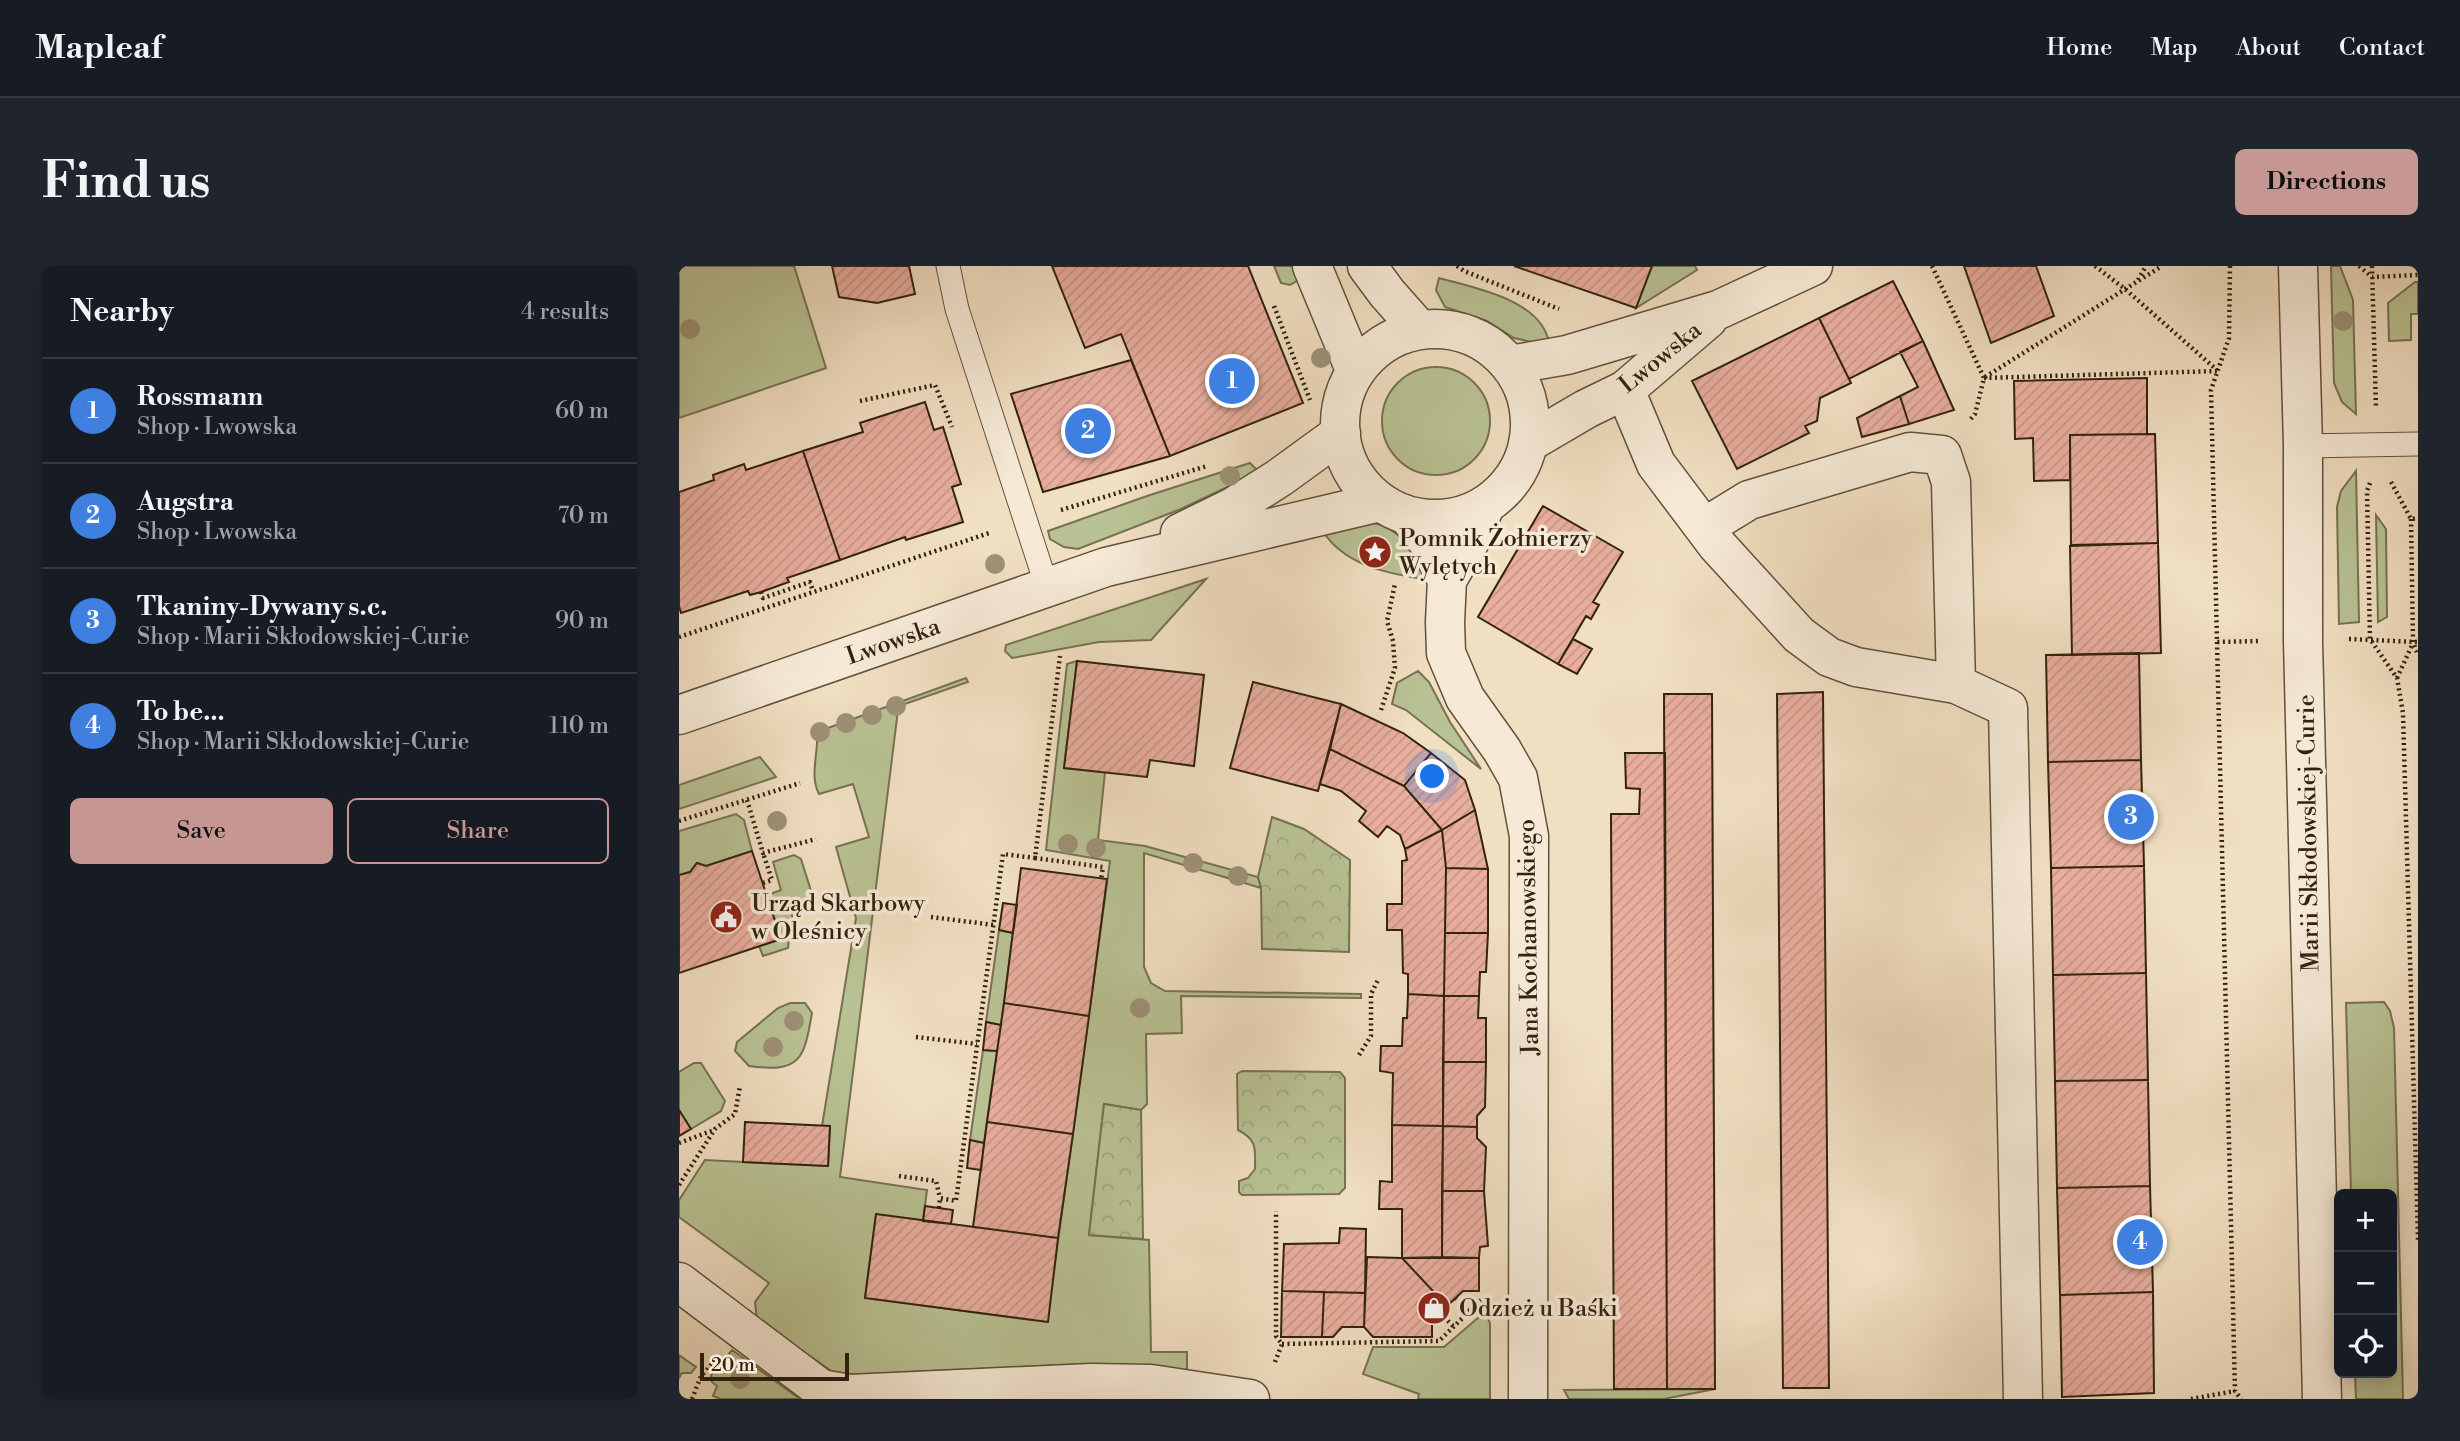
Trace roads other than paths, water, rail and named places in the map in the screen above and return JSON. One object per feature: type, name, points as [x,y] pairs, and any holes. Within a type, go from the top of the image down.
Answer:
[{"type":"street","points":[[1312,266],[1355,370]]},
{"type":"street","points":[[1367,266],[1418,328]]},
{"type":"street","name":"Lwowska","points":[[1510,365],[1567,355],[1718,310],[1813,266]]},
{"type":"street","name":"Marii Skłodowskiej-Curie","points":[[2298,266],[2303,446],[2304,668],[2322,1399]]},
{"type":"street","name":"Lwowska","points":[[1528,443],[1625,390],[1718,310]]},
{"type":"street","points":[[1418,328],[1440,328],[1467,334],[1491,346],[1510,365],[1524,390],[1530,416],[1528,443],[1520,468],[1505,489],[1485,506],[1461,516],[1435,520],[1394,509],[1360,484],[1347,462],[1340,411],[1345,390],[1355,370],[1374,349],[1395,335],[1418,328]]},
{"type":"street","points":[[1625,390],[1656,464],[1717,545],[1799,635],[1829,657],[1856,667],[1956,684],[2008,708],[2023,1399]]},
{"type":"street","name":"Lwowska","points":[[679,715],[1106,567],[1233,508],[1341,433]]},
{"type":"street","points":[[1705,527],[1749,500],[1910,452],[1942,455],[1951,482],[1956,684]]},
{"type":"street","name":"Jana Kochanowskiego","points":[[1485,506],[1470,541],[1447,580],[1446,653],[1465,698],[1502,750],[1518,778],[1529,836],[1528,1399]]},
{"type":"street","name":"Lwowska","points":[[1106,567],[1394,509]]},
{"type":"street","name":"Jana Kochanowskiego","points":[[1394,509],[1428,542],[1447,580]]},
{"type":"street","points":[[679,1282],[821,1389],[850,1394],[1091,1383],[1139,1384],[1250,1399]]},
{"type":"lane","points":[[948,266],[957,309],[1047,587]]},
{"type":"lane","points":[[2303,446],[2418,444]]},
{"type":"place","name":"Rossmann","points":[[1232,381]]},
{"type":"place","name":"Augstra","points":[[1088,431]]},
{"type":"place","name":"Pomnik Żołnierzy Wylętych","points":[[1375,552]]},
{"type":"place","name":"Tkaniny-Dywany s.c.","points":[[2131,817]]},
{"type":"place","name":"Urząd Skarbowy w Oleśnicy","points":[[726,917]]},
{"type":"place","name":"To be…","points":[[2140,1242]]},
{"type":"place","name":"Odzież u Baśki","points":[[1434,1308]]}]
